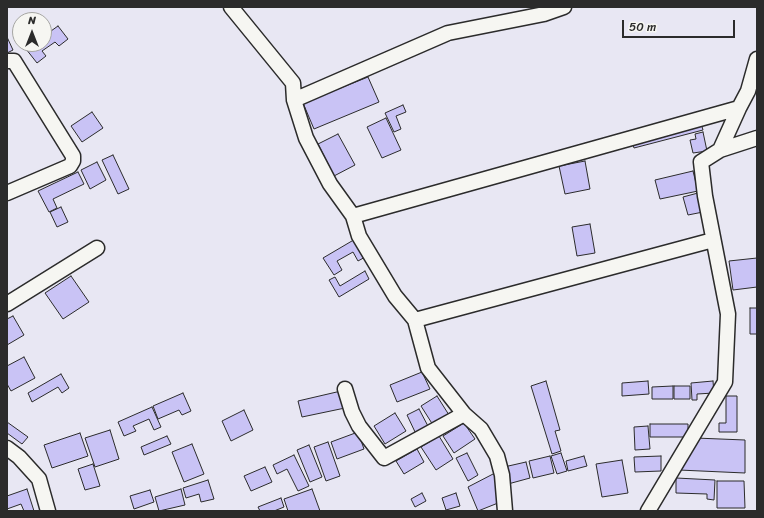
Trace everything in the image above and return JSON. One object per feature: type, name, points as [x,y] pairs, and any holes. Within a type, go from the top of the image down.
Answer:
[{"type":"street","points":[[231,7],[293,82],[294,100],[306,138],[330,184],[353,216],[359,236],[394,296],[415,320],[428,368],[464,414],[481,429],[497,456],[502,475],[505,511]]},
{"type":"street","points":[[294,100],[448,33],[544,14],[564,7]]},
{"type":"street","points":[[720,150],[738,108],[748,91],[757,59]]},
{"type":"street","points":[[7,61],[14,61],[73,156],[73,161],[70,166],[7,193]]},
{"type":"street","points":[[353,216],[738,108]]},
{"type":"street","points":[[648,511],[725,382],[728,314],[705,196],[701,162],[720,150],[757,138]]},
{"type":"street","points":[[415,320],[713,240]]},
{"type":"street","points":[[7,304],[97,248]]},
{"type":"street","points":[[345,389],[352,412],[359,426],[384,458],[464,414]]},
{"type":"street","points":[[7,448],[19,457],[39,479],[48,511]]},
{"type":"building","points":[[58,26],[68,39],[59,46],[55,42],[52,44],[52,30]]},
{"type":"building","points":[[7,37],[12,50],[7,53]]},
{"type":"building","points":[[28,52],[43,52],[46,56],[37,63]]},
{"type":"building","points":[[368,77],[379,102],[314,129],[303,103]]},
{"type":"building","points":[[403,105],[406,112],[396,116],[401,129],[394,132],[385,113]]},
{"type":"building","points":[[92,112],[103,128],[82,142],[71,126]]},
{"type":"building","points":[[386,118],[401,150],[382,158],[367,127]]},
{"type":"building","points":[[701,123],[703,130],[634,148],[632,141]]},
{"type":"building","points":[[703,132],[707,151],[693,153],[690,140],[696,139],[695,134]]},
{"type":"building","points":[[338,134],[355,165],[334,176],[318,144]]},
{"type":"building","points":[[113,155],[129,189],[118,194],[102,160]]},
{"type":"building","points":[[585,161],[590,189],[565,194],[559,166]]},
{"type":"building","points":[[97,162],[106,180],[90,189],[81,170]]},
{"type":"building","points":[[693,171],[698,191],[660,199],[655,180]]},
{"type":"building","points":[[78,172],[84,184],[53,199],[57,208],[49,212],[38,191]]},
{"type":"building","points":[[698,193],[703,212],[688,215],[683,197]]},
{"type":"building","points":[[61,207],[68,222],[57,227],[50,212]]},
{"type":"building","points":[[590,224],[595,253],[577,256],[572,227]]},
{"type":"building","points":[[357,238],[367,256],[358,261],[353,252],[337,261],[342,270],[334,275],[323,258]]},
{"type":"building","points":[[757,258],[757,287],[733,290],[729,261]]},
{"type":"building","points":[[365,271],[369,279],[339,297],[329,280],[335,277],[340,286]]},
{"type":"building","points":[[71,276],[89,302],[63,319],[45,293]]},
{"type":"building","points":[[750,308],[757,308],[757,334],[750,334]]},
{"type":"building","points":[[13,316],[24,335],[7,345],[7,319]]},
{"type":"building","points":[[24,357],[35,378],[11,391],[7,384],[7,366]]},
{"type":"building","points":[[422,372],[430,389],[397,402],[390,385]]},
{"type":"building","points":[[61,374],[69,388],[62,393],[58,387],[32,402],[28,393]]},
{"type":"building","points":[[546,381],[560,430],[555,431],[561,451],[552,454],[531,386]]},
{"type":"building","points":[[648,381],[649,394],[622,396],[622,383]]},
{"type":"building","points":[[713,381],[714,393],[697,394],[697,400],[692,400],[691,383]]},
{"type":"building","points":[[673,386],[673,399],[652,399],[652,387]]},
{"type":"building","points":[[674,386],[690,386],[690,399],[674,399]]},
{"type":"building","points":[[341,391],[345,408],[302,417],[298,401]]},
{"type":"building","points":[[183,393],[191,411],[182,415],[179,410],[158,419],[153,406]]},
{"type":"building","points":[[437,396],[449,415],[433,425],[421,406]]},
{"type":"building","points":[[726,396],[737,396],[737,432],[719,432],[719,423],[726,423]]},
{"type":"building","points":[[152,407],[161,427],[154,430],[149,419],[133,426],[136,431],[124,436],[118,422]]},
{"type":"building","points":[[419,409],[429,428],[416,434],[407,415]]},
{"type":"building","points":[[244,410],[253,430],[231,441],[222,421]]},
{"type":"building","points":[[395,413],[406,431],[385,444],[374,426]]},
{"type":"building","points":[[7,422],[28,437],[22,444],[7,433]]},
{"type":"building","points":[[464,423],[475,439],[454,453],[443,436]]},
{"type":"building","points":[[650,424],[688,424],[688,437],[650,437]]},
{"type":"building","points":[[648,426],[650,449],[635,450],[634,427]]},
{"type":"building","points":[[110,430],[119,459],[95,467],[85,438]]},
{"type":"building","points":[[358,432],[364,449],[337,459],[331,442]]},
{"type":"building","points":[[80,433],[88,456],[52,468],[44,445]]},
{"type":"building","points":[[167,436],[171,444],[144,455],[141,447]]},
{"type":"building","points":[[439,436],[453,459],[436,470],[421,447]]},
{"type":"building","points":[[695,438],[745,440],[745,473],[679,470]]},
{"type":"building","points":[[328,442],[340,476],[326,481],[314,447]]},
{"type":"building","points":[[192,444],[204,474],[184,482],[172,452]]},
{"type":"building","points":[[309,445],[322,477],[310,482],[297,450]]},
{"type":"building","points":[[417,449],[424,462],[404,474],[396,461]]},
{"type":"building","points":[[467,453],[478,475],[468,481],[456,458]]},
{"type":"building","points":[[561,453],[567,471],[557,474],[551,456]]},
{"type":"building","points":[[294,455],[309,486],[298,491],[287,469],[277,474],[273,465]]},
{"type":"building","points":[[550,456],[554,473],[533,478],[529,461]]},
{"type":"building","points":[[584,456],[587,466],[568,471],[566,461]]},
{"type":"building","points":[[661,456],[661,471],[635,472],[634,457]]},
{"type":"building","points":[[622,460],[628,493],[602,497],[596,464]]},
{"type":"building","points":[[526,462],[530,478],[508,484],[504,467]]},
{"type":"building","points":[[93,464],[100,486],[85,490],[78,469]]},
{"type":"building","points":[[265,467],[272,482],[251,491],[244,476]]},
{"type":"building","points":[[495,473],[498,503],[478,511],[468,487]]},
{"type":"building","points":[[676,478],[715,480],[714,500],[707,499],[707,494],[676,493]]},
{"type":"building","points":[[208,480],[214,499],[201,502],[199,494],[186,498],[183,488]]},
{"type":"building","points":[[717,481],[744,481],[745,508],[717,508]]},
{"type":"building","points":[[27,489],[34,511],[24,511],[21,504],[7,509],[7,496]]},
{"type":"building","points":[[181,489],[185,505],[159,511],[155,497]]},
{"type":"building","points":[[312,489],[320,511],[288,511],[284,499]]},
{"type":"building","points":[[150,490],[154,502],[134,509],[130,496]]},
{"type":"building","points":[[422,493],[426,501],[415,507],[411,499]]},
{"type":"building","points":[[456,493],[460,506],[446,510],[442,498]]},
{"type":"building","points":[[281,498],[284,507],[274,511],[260,511],[258,507]]}]
